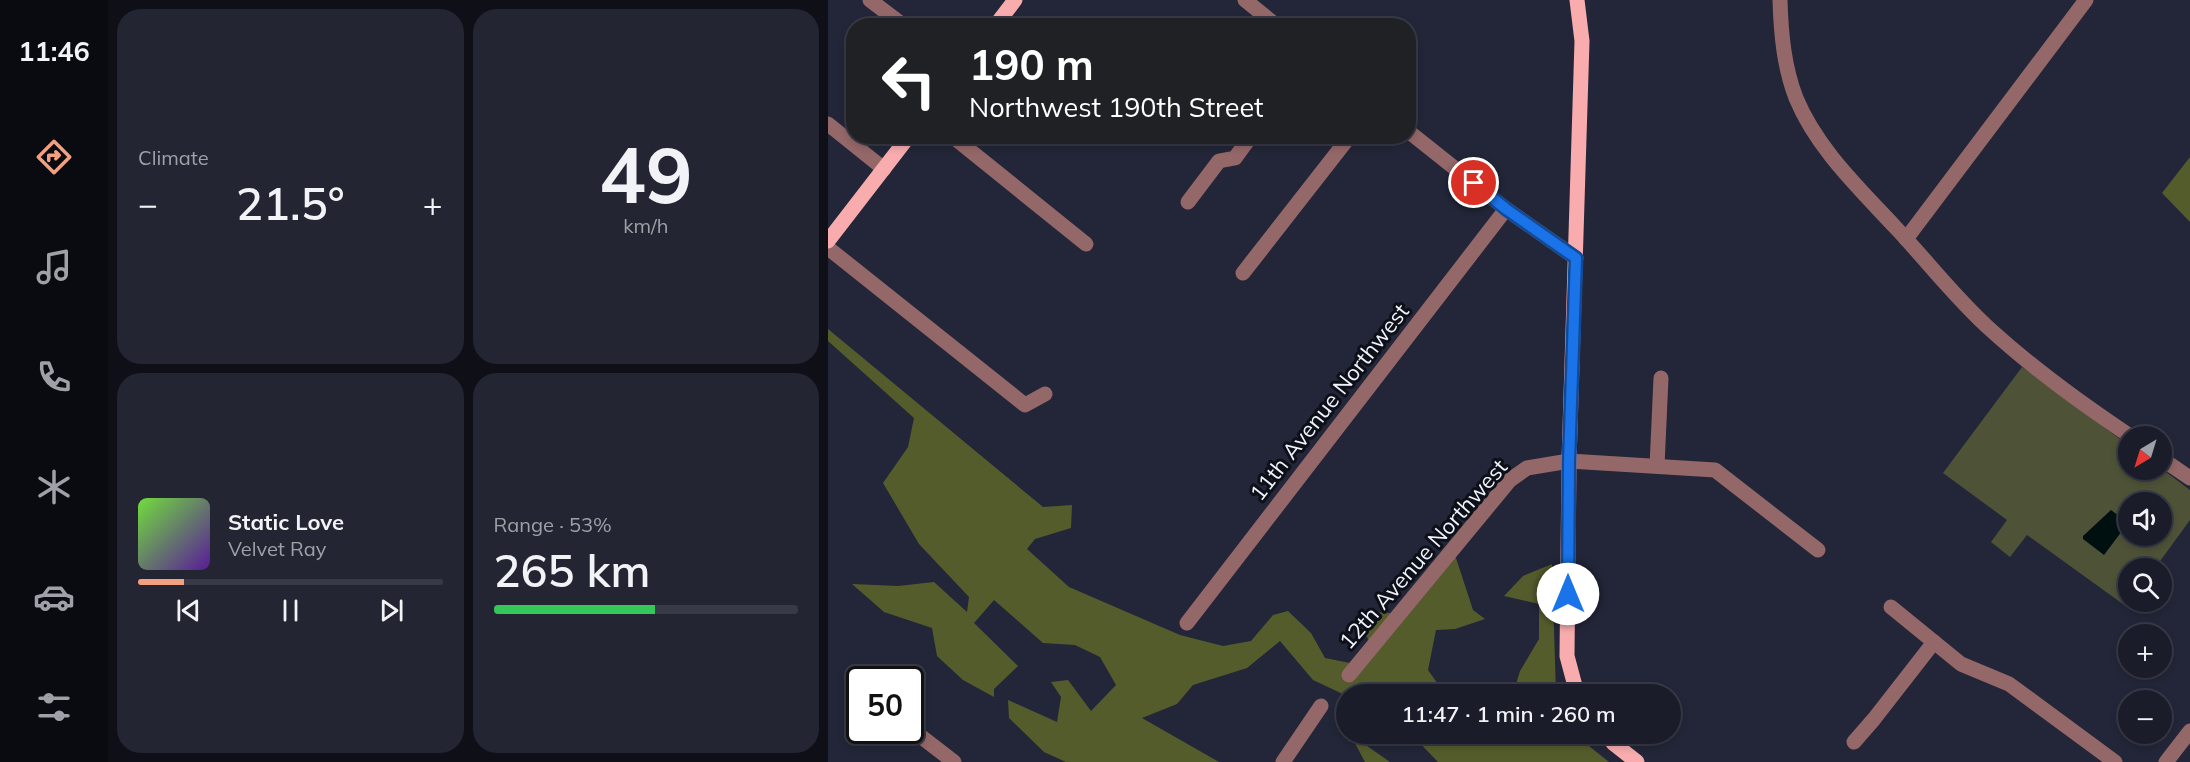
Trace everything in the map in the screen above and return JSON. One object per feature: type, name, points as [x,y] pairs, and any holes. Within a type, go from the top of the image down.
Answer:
[{"type":"main road","points":[[1001,18],[1015,0]]},
{"type":"main road","points":[[1574,684],[1567,656],[1569,461],[1582,41],[1577,0]]},
{"type":"main road","points":[[828,241],[903,144]]},
{"type":"main road","points":[[1614,744],[1637,762]]},
{"type":"street","points":[[870,0],[894,18]]},
{"type":"street","points":[[1245,0],[1267,18]]},
{"type":"street","points":[[1780,0],[1781,36],[1787,69],[1796,99],[1812,128],[1855,184],[1943,283],[1992,331],[2081,403],[2118,428]]},
{"type":"street","points":[[1906,239],[2086,0]]},
{"type":"street","points":[[828,124],[846,138]]},
{"type":"street","points":[[1416,137],[1506,209],[1576,258]]},
{"type":"street","points":[[853,144],[884,168]]},
{"type":"street","points":[[962,144],[1086,244]]},
{"type":"street","points":[[1188,202],[1219,161],[1235,158],[1245,144]]},
{"type":"street","points":[[1243,273],[1344,144]]},
{"type":"street","name":"11th Avenue Northwest","points":[[1187,623],[1506,209]]},
{"type":"street","points":[[828,248],[1025,405],[1045,394]]},
{"type":"street","points":[[1657,466],[1661,378]]},
{"type":"street","name":"12th Avenue Northwest","points":[[1348,675],[1510,480],[1527,468],[1569,461],[1715,470],[1818,550]]},
{"type":"street","points":[[2172,466],[2190,478]]},
{"type":"street","points":[[1891,607],[1961,664],[2009,684],[2115,762]]},
{"type":"street","points":[[1854,742],[1934,642]]},
{"type":"street","points":[[1283,762],[1322,706]]},
{"type":"street","points":[[2166,762],[2189,734]]},
{"type":"street","points":[[924,739],[954,762]]},
{"type":"green space","points":[[2190,157],[2190,222],[2162,193]]},
{"type":"green space","points":[[828,329],[1043,507],[1072,505],[1071,528],[1035,539],[1027,549],[1069,587],[1180,635],[1223,646],[1251,641],[1273,615],[1288,611],[1311,633],[1325,658],[1365,666],[1375,650],[1357,621],[1375,612],[1404,614],[1455,555],[1473,610],[1485,619],[1455,629],[1436,630],[1428,670],[1438,684],[1336,684],[1336,691],[1313,680],[1280,641],[1247,668],[1193,685],[1177,704],[1142,718],[1219,762],[1066,762],[1044,752],[1009,718],[1008,700],[1057,722],[1061,697],[1051,682],[1068,680],[1091,711],[1116,685],[1100,657],[1075,645],[1043,643],[994,600],[974,623],[1018,666],[994,689],[994,697],[963,680],[937,656],[932,628],[884,612],[852,584],[898,586],[934,582],[967,612],[969,597],[919,544],[883,483],[908,447],[914,418],[828,341]]},
{"type":"green space","points":[[2022,367],[2118,438],[2118,480],[2172,480],[2172,476],[2190,490],[2190,520],[2172,545],[2172,492],[2118,492],[2118,546],[2171,546],[2162,558],[2118,558],[2118,601],[2027,535],[2010,557],[1991,542],[2007,520],[1943,473]]},
{"type":"green space","points":[[1552,564],[1556,684],[1516,684],[1520,671],[1539,639],[1539,604],[1504,596],[1523,576]]},
{"type":"green space","points":[[1355,744],[1364,744],[1390,762],[1365,762]]},
{"type":"green space","points":[[1421,744],[1586,744],[1609,762],[1438,762]]},
{"type":"shaded area","points":[[2111,510],[2118,515],[2118,536],[2104,555],[2083,539],[2083,536]]},
{"type":"route","points":[[1474,183],[1506,209],[1576,258],[1569,461],[1568,594]]}]
